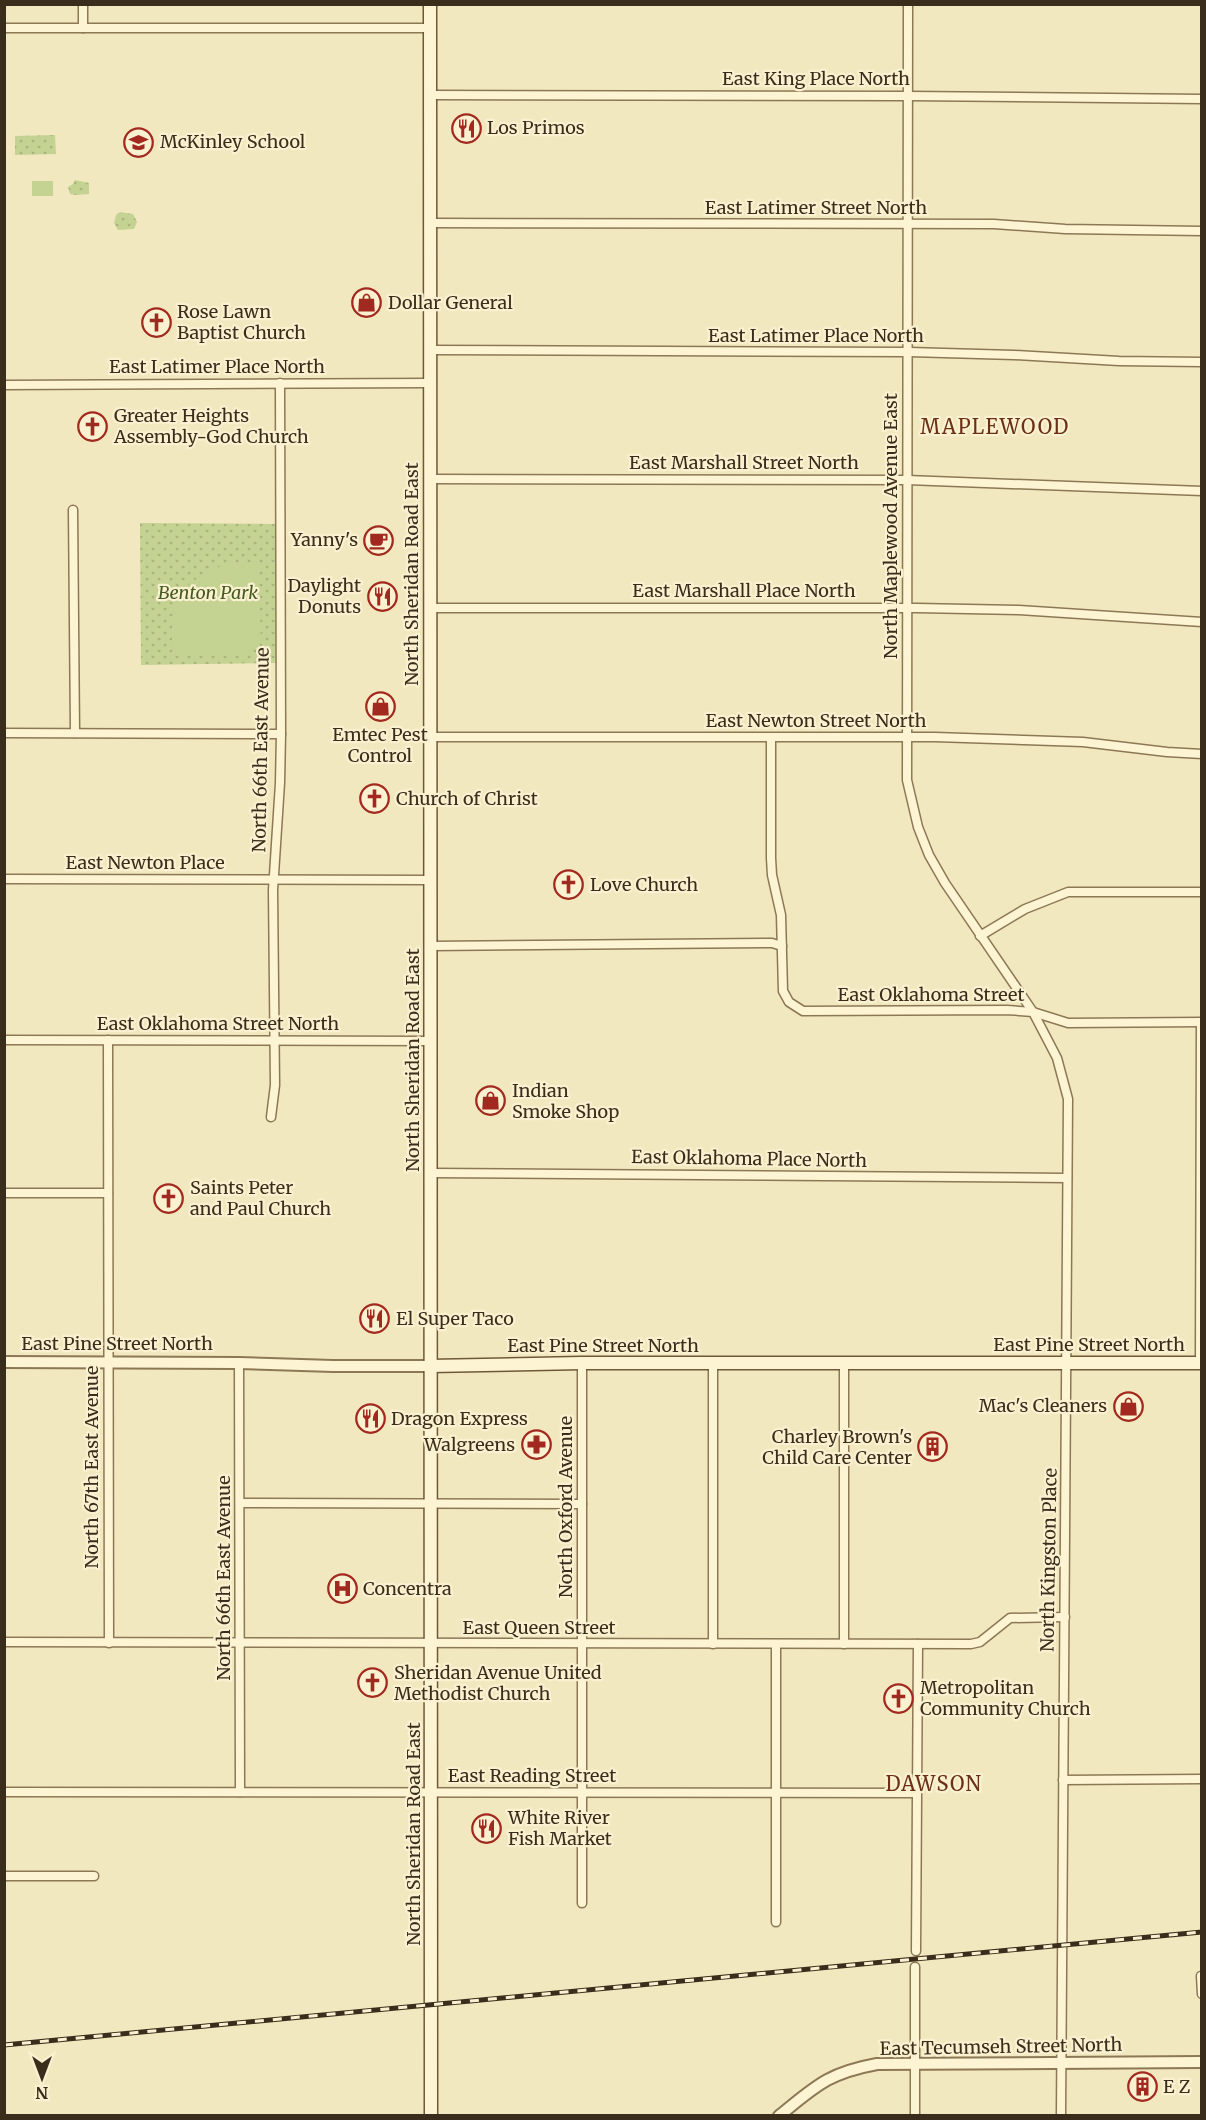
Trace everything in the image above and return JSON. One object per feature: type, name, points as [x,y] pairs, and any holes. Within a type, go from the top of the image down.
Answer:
[{"type":"main road","name":"North Sheridan Road East","points":[[430,4],[431,2115]]},
{"type":"main road","name":"East Pine Street North","points":[[430,1366],[582,1363],[1201,1363]]},
{"type":"street","points":[[83,4],[83,28]]},
{"type":"street","name":"North Maplewood Avenue East","points":[[908,4],[907,780],[918,827],[929,855],[980,936],[1033,1012]]},
{"type":"street","points":[[4,28],[430,28]]},
{"type":"street","name":"East King Place North","points":[[430,95],[1202,99]]},
{"type":"street","name":"East Latimer Street North","points":[[430,223],[994,224],[1065,230],[1202,231]]},
{"type":"street","name":"East Latimer Place North","points":[[430,350],[909,352],[1119,361],[1202,362]]},
{"type":"street","name":"North 66th East Avenue","points":[[271,1117],[275,1085],[275,879],[281,734],[280,383]]},
{"type":"street","name":"East Latimer Place North","points":[[4,385],[430,383]]},
{"type":"street","name":"East Marshall Street North","points":[[430,479],[907,480],[1202,491]]},
{"type":"street","points":[[74,510],[75,733]]},
{"type":"street","name":"East Marshall Place North","points":[[430,608],[907,607],[1019,609],[1202,622]]},
{"type":"street","points":[[4,733],[281,734]]},
{"type":"street","name":"East Newton Street North","points":[[430,737],[907,737],[1083,742],[1202,754]]},
{"type":"street","points":[[430,946],[772,943],[782,946],[781,915],[772,875],[771,858],[771,738]]},
{"type":"street","name":"East Newton Place","points":[[4,879],[430,880]]},
{"type":"street","points":[[980,936],[1025,909],[1068,891],[1202,892]]},
{"type":"street","name":"East Oklahoma Street","points":[[782,946],[783,991],[789,1002],[803,1011],[1007,1010],[1033,1012],[1068,1023],[1201,1023]]},
{"type":"street","name":"North Kingston Place","points":[[1033,1012],[1058,1058],[1068,1099],[1060,2115]]},
{"type":"street","points":[[1201,1023],[1201,1363]]},
{"type":"street","name":"East Oklahoma Street North","points":[[4,1040],[431,1041]]},
{"type":"street","name":"North 67th East Avenue","points":[[108,1040],[109,1643]]},
{"type":"street","name":"East Oklahoma Place North","points":[[431,1173],[1067,1178]]},
{"type":"street","points":[[4,1192],[108,1193]]},
{"type":"street","name":"East Pine Street North","points":[[4,1362],[430,1366]]},
{"type":"street","name":"North 66th East Avenue","points":[[239,1363],[240,1792]]},
{"type":"street","name":"North Oxford Avenue","points":[[582,1363],[582,1903]]},
{"type":"street","points":[[713,1363],[713,1644]]},
{"type":"street","points":[[844,1363],[844,1644]]},
{"type":"street","points":[[240,1503],[582,1504]]},
{"type":"street","name":"East Queen Street","points":[[4,1642],[975,1644],[1011,1618],[1065,1617]]},
{"type":"street","points":[[776,1644],[776,1922]]},
{"type":"street","points":[[916,1951],[918,1644]]},
{"type":"street","points":[[1063,1780],[1202,1779]]},
{"type":"street","name":"East Reading Street","points":[[4,1792],[916,1793]]},
{"type":"street","points":[[4,1876],[94,1876]]},
{"type":"street","points":[[915,1967],[915,2115]]},
{"type":"street","points":[[1201,1976],[1202,1994]]},
{"type":"street","name":"East Tecumseh Street North","points":[[779,2115],[823,2080],[836,2074],[877,2064],[1202,2062]]},
{"type":"green space","points":[[55,135],[56,154],[15,155],[15,136]]},
{"type":"green space","points":[[75,180],[89,183],[89,194],[70,194],[68,187]]},
{"type":"green space","points":[[32,181],[53,181],[53,196],[32,196]]},
{"type":"green space","points":[[120,212],[133,214],[137,222],[134,229],[118,230],[114,223],[116,215]]},
{"type":"green space","name":"Benton Park","points":[[140,523],[276,524],[276,663],[141,665]]},
{"type":"green space","points":[[229,562],[258,563],[261,643],[250,653],[173,653],[174,611],[184,589],[205,574]]},
{"type":"railway","points":[[4,2045],[1202,1932]]},
{"type":"place","name":"Los Primos","points":[[466,128]]},
{"type":"place","name":"McKinley School","points":[[139,142]]},
{"type":"place","name":"Dollar General","points":[[367,303]]},
{"type":"place","name":"Rose Lawn Baptist Church","points":[[156,322]]},
{"type":"place","name":"Greater Heights Assembly-God Church","points":[[93,426]]},
{"type":"place","name":"Yanny's","points":[[379,540]]},
{"type":"place","name":"Daylight Donuts","points":[[382,596]]},
{"type":"place","name":"Emtec Pest Control","points":[[380,706]]},
{"type":"place","name":"Church of Christ","points":[[375,799]]},
{"type":"place","name":"Love Church","points":[[569,885]]},
{"type":"place","name":"Indian Smoke Shop","points":[[491,1101]]},
{"type":"place","name":"Saints Peter and Paul Church","points":[[169,1198]]},
{"type":"place","name":"El Super Taco","points":[[375,1319]]},
{"type":"place","name":"Mac's Cleaners","points":[[1128,1406]]},
{"type":"place","name":"Dragon Express","points":[[370,1419]]},
{"type":"place","name":"Walgreens","points":[[536,1445]]},
{"type":"place","name":"Charley Brown's Child Care Center","points":[[933,1447]]},
{"type":"place","name":"Concentra","points":[[342,1589]]},
{"type":"place","name":"Sheridan Avenue United Methodist Church","points":[[373,1683]]},
{"type":"place","name":"Metropolitan Community Church","points":[[899,1698]]},
{"type":"place","name":"White River Fish Market","points":[[487,1828]]},
{"type":"place","name":"E Z","points":[[1142,2087]]},
{"type":"district","name":"MAPLEWOOD","points":[[995,427]]},
{"type":"district","name":"DAWSON","points":[[934,1784]]}]
